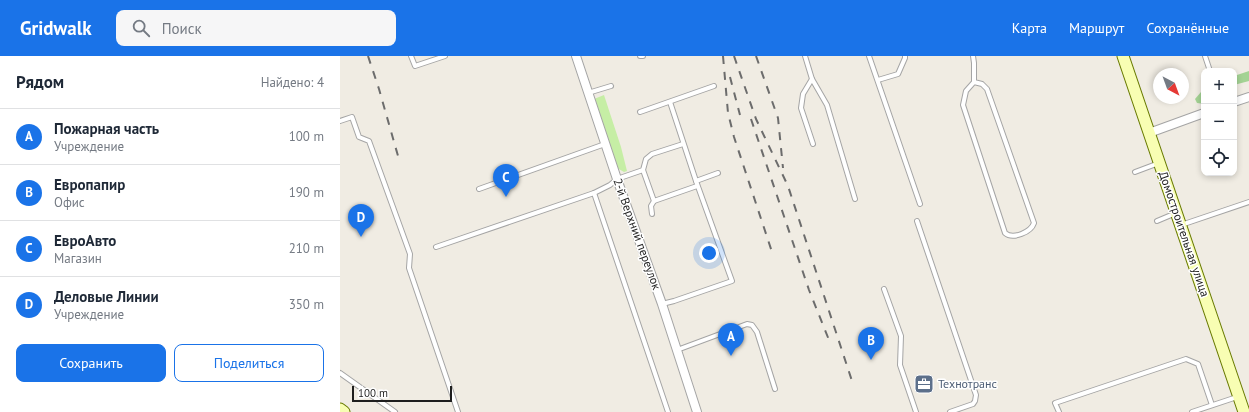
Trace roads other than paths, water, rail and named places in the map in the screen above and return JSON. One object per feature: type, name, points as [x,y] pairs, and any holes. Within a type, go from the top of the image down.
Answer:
[{"type":"street","name":"2-й Верхний переулок","points":[[576,56],[617,179],[662,304],[697,412]]},
{"type":"street","name":"Домостроительная улица","points":[[1123,56],[1244,412]]},
{"type":"street","points":[[1237,101],[1249,97]]},
{"type":"street","points":[[1149,132],[1201,114]]},
{"type":"street","points":[[340,409],[344,412]]},
{"type":"lane","points":[[411,56],[415,66],[443,56]]},
{"type":"lane","points":[[805,56],[812,79],[827,105],[855,199]]},
{"type":"lane","points":[[869,56],[920,204]]},
{"type":"lane","points":[[878,80],[898,74],[905,56]]},
{"type":"lane","points":[[973,56],[974,82],[966,91],[963,106],[1005,233],[1012,236],[1028,230],[1032,227],[1034,222],[986,89],[982,84],[974,82]]},
{"type":"lane","points":[[1205,56],[1209,68]]},
{"type":"lane","points":[[812,79],[804,94],[801,108],[813,144]]},
{"type":"lane","points":[[588,94],[611,86]]},
{"type":"lane","points":[[640,112],[714,86]]},
{"type":"lane","points":[[662,304],[732,281],[683,144],[670,102]]},
{"type":"lane","points":[[340,121],[352,117],[359,137],[369,141],[410,254],[408,268],[458,412]]},
{"type":"lane","points":[[479,189],[605,144]]},
{"type":"lane","points":[[652,214],[652,206],[654,201],[643,170],[646,159],[652,154],[683,144]]},
{"type":"lane","points":[[1135,172],[1160,163]]},
{"type":"lane","points":[[436,247],[594,193],[610,185],[617,179],[643,170]]},
{"type":"lane","points":[[654,201],[718,173]]},
{"type":"lane","points":[[594,193],[668,412]]},
{"type":"lane","points":[[1181,225],[1249,202]]},
{"type":"lane","points":[[1157,221],[1177,213]]},
{"type":"lane","points":[[917,221],[976,395],[973,404],[950,412]]},
{"type":"lane","points":[[884,289],[900,336],[900,365],[916,412]]},
{"type":"lane","points":[[677,350],[747,324],[752,325],[757,332],[775,389]]},
{"type":"lane","points":[[1059,412],[1055,403],[1186,359],[1198,364],[1212,405]]},
{"type":"lane","points":[[340,373],[395,412]]},
{"type":"lane","points":[[1192,412],[1239,396]]},
{"type":"railway","points":[[368,56],[400,163]]},
{"type":"railway","points":[[723,56],[728,113],[734,137],[773,255]]},
{"type":"railway","points":[[734,56],[756,119],[788,186],[852,381]]},
{"type":"railway","points":[[756,56],[778,118],[783,168]]},
{"type":"railway","points":[[730,77],[740,115]]},
{"type":"railway","points":[[751,119],[809,290],[829,340]]},
{"type":"place","name":"ЕвроАвто","points":[[506,197]]},
{"type":"place","name":"Деловые Линии","points":[[361,237]]},
{"type":"place","name":"Пожарная часть","points":[[731,356]]},
{"type":"place","name":"Европапир","points":[[871,360]]},
{"type":"place","name":"Технотранс","points":[[924,384]]}]
